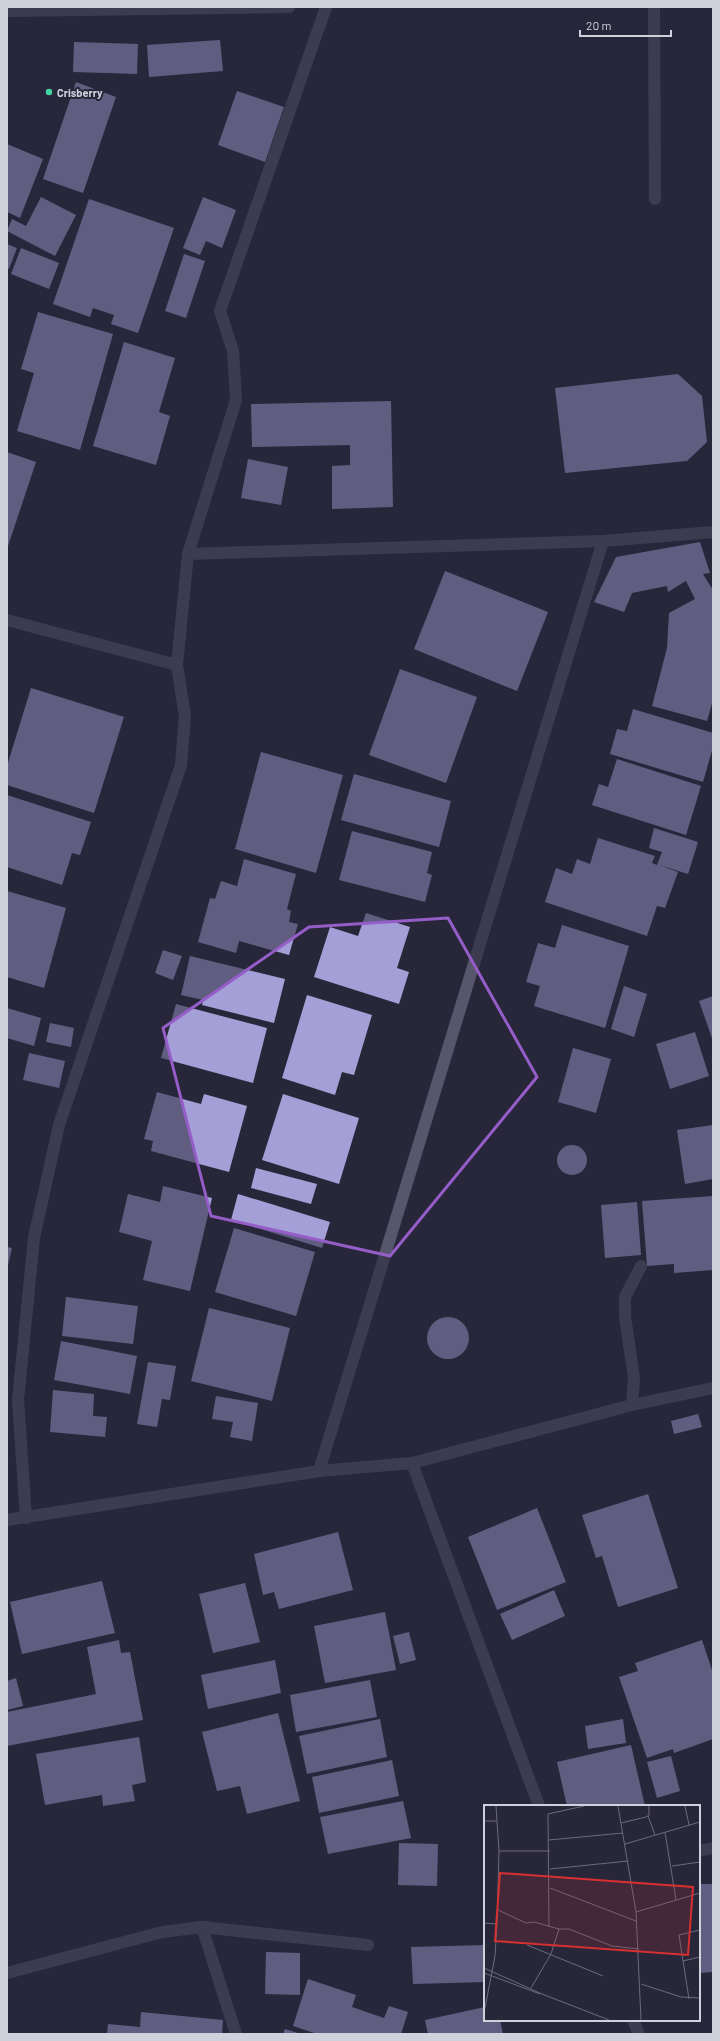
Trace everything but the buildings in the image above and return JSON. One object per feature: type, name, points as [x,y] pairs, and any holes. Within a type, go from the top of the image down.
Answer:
[{"type":"street","points":[[7,11],[290,7]]},
{"type":"street","points":[[26,1518],[18,1400],[34,1238],[59,1125],[181,765],[185,717],[177,665],[188,554],[236,400],[233,351],[220,311],[326,7]]},
{"type":"street","points":[[654,7],[655,199]]},
{"type":"street","points":[[188,554],[603,541],[713,532]]},
{"type":"street","points":[[319,1470],[603,541]]},
{"type":"street","points":[[7,620],[177,665]]},
{"type":"street","points":[[632,1405],[634,1378],[625,1317],[624,1297],[641,1266]]},
{"type":"street","points":[[7,1520],[319,1470],[412,1464],[632,1405],[713,1388]]},
{"type":"street","points":[[412,1464],[539,1805]]},
{"type":"street","points":[[700,1851],[713,1848]]},
{"type":"street","points":[[202,1927],[236,2034]]},
{"type":"street","points":[[7,1973],[162,1932],[202,1927],[368,1945]]},
{"type":"street","points":[[633,2021],[639,2034]]},
{"type":"highlighted area","points":[[448,918],[537,1077],[390,1256],[211,1216],[163,1028],[309,927]]},
{"type":"place","name":"Crisberry","points":[[49,92]]}]
